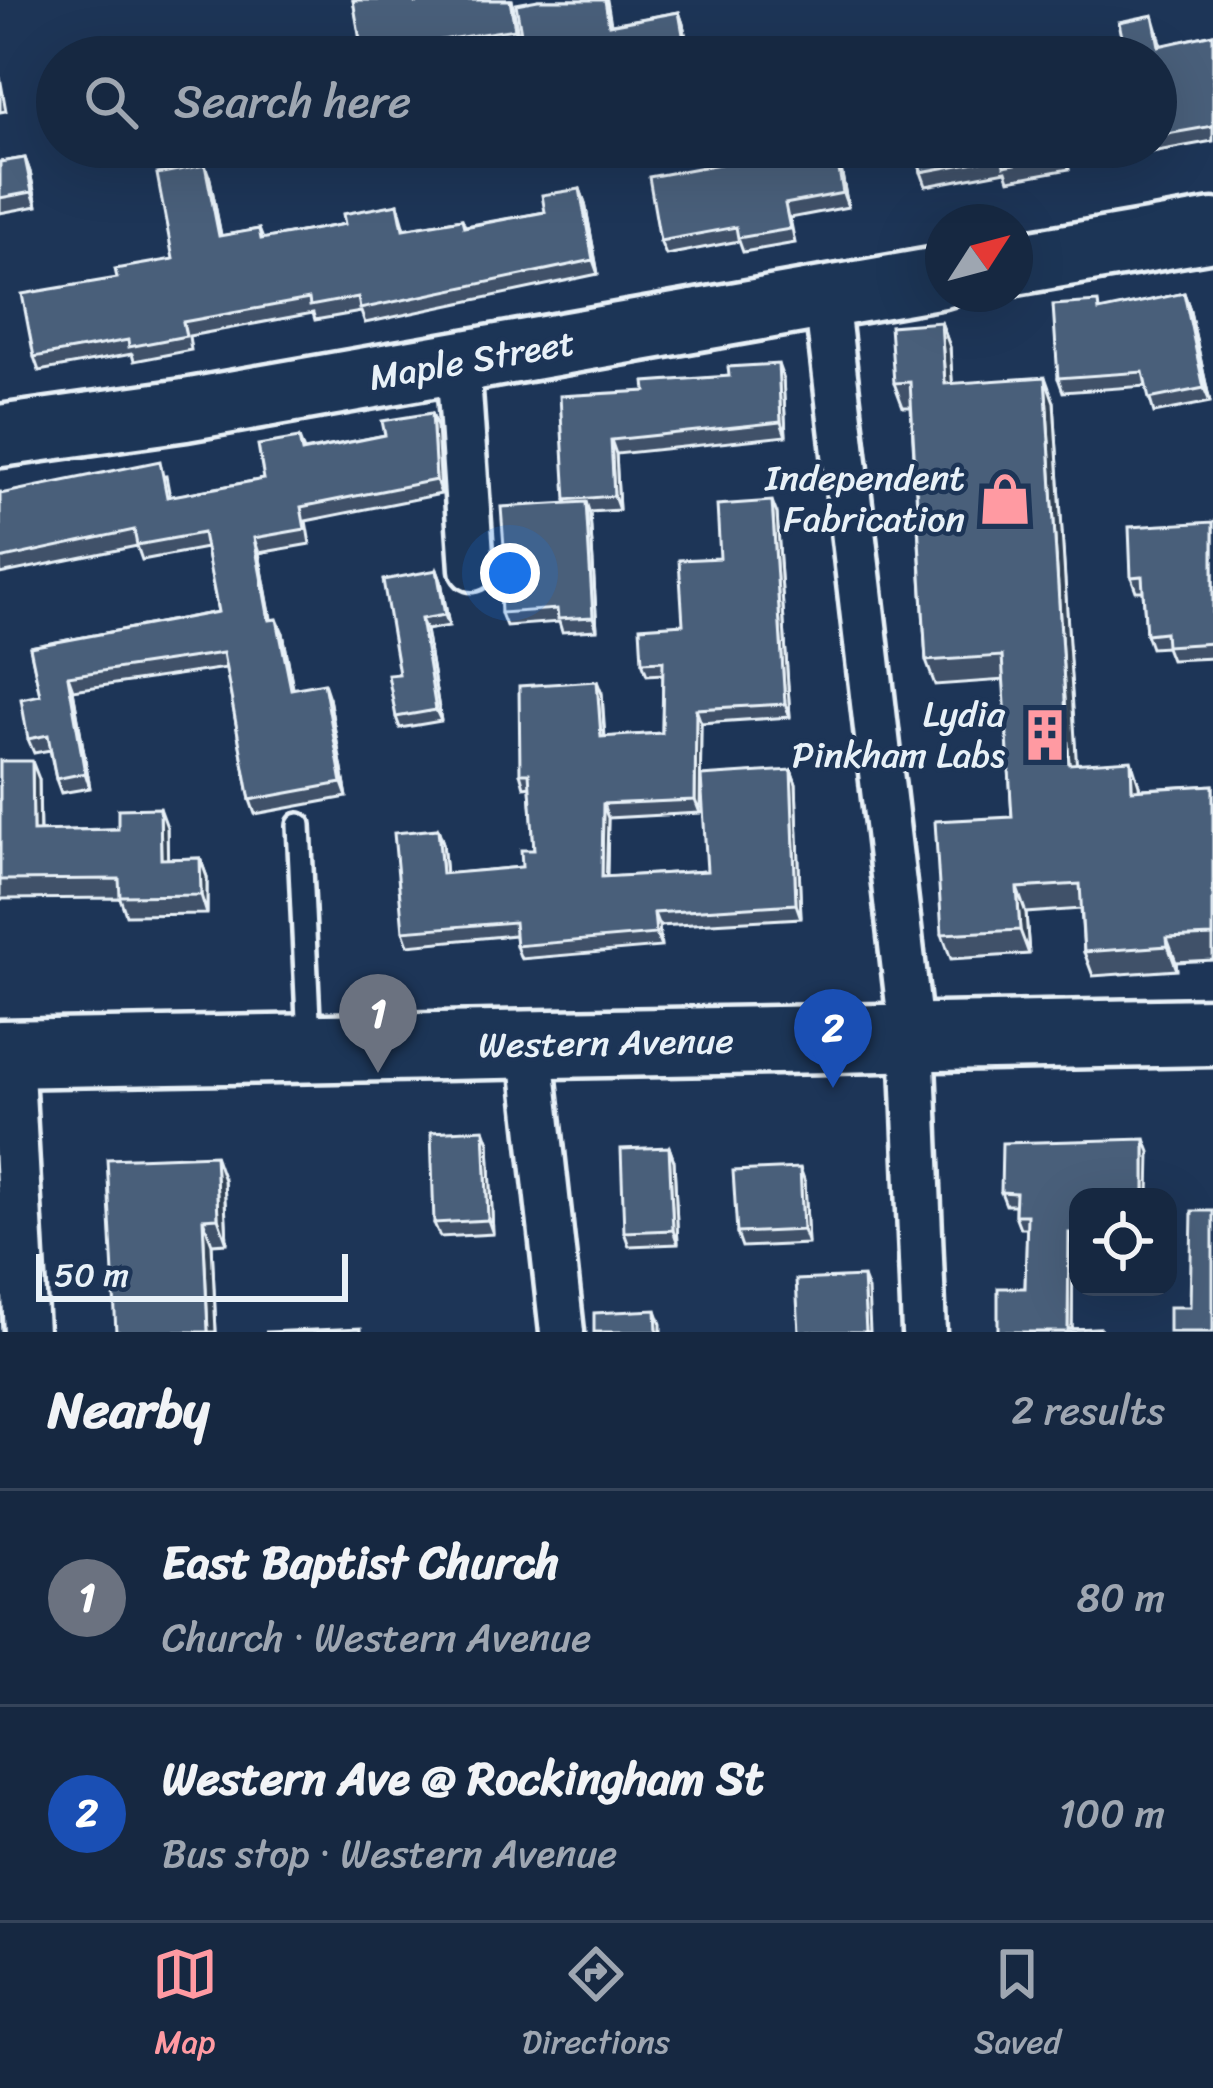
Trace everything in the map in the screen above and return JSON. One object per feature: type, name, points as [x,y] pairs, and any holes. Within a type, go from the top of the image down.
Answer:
[{"type":"main road","name":"Western Avenue","points":[[6,1054],[1213,1032]]},
{"type":"street","points":[[1033,261],[1213,230]]},
{"type":"street","name":"Maple Street","points":[[0,436],[925,280]]},
{"type":"street","points":[[826,298],[912,1039],[924,1332]]},
{"type":"street","points":[[458,362],[472,568]]},
{"type":"street","points":[[530,1044],[562,1332]]},
{"type":"street","points":[[6,1054],[26,1332]]},
{"type":"lane","points":[[298,825],[309,1046]]},
{"type":"building","points":[[353,0],[510,0],[515,29],[468,36],[359,36]]},
{"type":"building","points":[[605,0],[609,25],[679,12],[683,36],[521,36],[516,4]]},
{"type":"building","points":[[1153,15],[1157,36],[1122,36],[1119,22]]},
{"type":"building","points":[[1213,34],[1213,126],[1177,132],[1177,42]]},
{"type":"building","points":[[25,158],[32,192],[0,198],[0,162]]},
{"type":"building","points":[[206,168],[219,236],[259,229],[261,239],[345,224],[343,214],[398,204],[403,229],[462,219],[464,227],[545,212],[542,195],[580,189],[593,260],[360,309],[358,297],[310,306],[309,299],[183,322],[186,336],[129,347],[128,340],[34,357],[22,294],[117,278],[115,269],[173,259],[157,174]]},
{"type":"building","points":[[698,168],[839,168],[843,193],[785,204],[790,229],[738,238],[736,227],[660,241],[649,177]]},
{"type":"building","points":[[1184,293],[1204,388],[1149,399],[1143,372],[1058,378],[1053,305],[1098,302],[1099,311]]},
{"type":"building","name":"Lydia Pinkham Labs","points":[[941,322],[945,384],[1045,377],[1069,764],[1131,760],[1132,790],[1213,785],[1213,936],[1167,938],[1168,946],[1084,952],[1080,884],[1017,888],[1020,930],[942,934],[935,821],[1012,817],[1002,656],[926,661],[910,382],[894,383],[890,326]]},
{"type":"building","points":[[778,364],[781,422],[611,440],[614,496],[566,500],[560,396],[646,391],[645,382],[729,376],[728,367]]},
{"type":"building","points":[[432,413],[436,480],[301,507],[305,529],[254,538],[269,620],[277,619],[291,689],[324,683],[342,783],[250,800],[223,653],[68,676],[85,773],[56,779],[48,735],[28,739],[21,699],[40,695],[30,647],[218,612],[203,533],[137,545],[134,530],[0,559],[0,494],[160,461],[167,497],[264,479],[258,445],[299,438],[302,452],[385,435],[382,421]]},
{"type":"building","points":[[772,501],[785,704],[696,709],[695,800],[603,804],[602,877],[707,871],[701,776],[791,770],[796,904],[654,913],[656,934],[516,946],[514,922],[403,931],[394,833],[438,829],[442,874],[522,867],[521,850],[534,850],[529,773],[520,773],[519,686],[597,681],[601,737],[662,733],[663,661],[642,662],[640,627],[683,624],[679,560],[720,558],[717,505]]},
{"type":"building","points":[[586,502],[593,617],[558,619],[557,609],[501,613],[499,573],[506,573],[501,507]]},
{"type":"building","points":[[1213,522],[1213,643],[1166,646],[1165,632],[1146,634],[1142,576],[1131,577],[1129,527]]},
{"type":"building","points":[[437,570],[445,615],[421,619],[436,710],[396,717],[388,675],[399,674],[383,580]]},
{"type":"building","points":[[0,761],[32,761],[33,831],[118,829],[118,809],[160,808],[161,859],[200,858],[201,895],[120,896],[119,879],[0,880]]},
{"type":"building","points":[[484,1129],[488,1220],[434,1223],[431,1132]]},
{"type":"building","points":[[1145,1139],[1145,1188],[1069,1188],[1068,1329],[1100,1328],[1101,1332],[998,1332],[998,1288],[1025,1288],[1027,1215],[1015,1215],[1016,1193],[1001,1192],[1002,1143]]},
{"type":"building","points":[[669,1147],[673,1230],[624,1232],[621,1149]]},
{"type":"building","points":[[215,1155],[218,1218],[203,1219],[208,1332],[116,1332],[107,1159]]},
{"type":"building","points":[[800,1168],[803,1230],[737,1233],[733,1171]]},
{"type":"building","points":[[1192,1211],[1213,1211],[1213,1332],[1169,1332],[1169,1307],[1190,1307]]},
{"type":"building","points":[[863,1277],[866,1332],[799,1332],[796,1280]]},
{"type":"building","points":[[656,1310],[657,1332],[594,1332],[594,1313]]},
{"type":"building","points":[[361,1328],[361,1332],[265,1332]]},
{"type":"place","name":"Independent Fabrication","points":[[1005,499]]},
{"type":"place","name":"Lydia Pinkham Labs","points":[[1045,735]]},
{"type":"place","name":"East Baptist Church","points":[[378,1073]]},
{"type":"place","name":"Western Ave @ Rockingham St","points":[[833,1088]]}]
